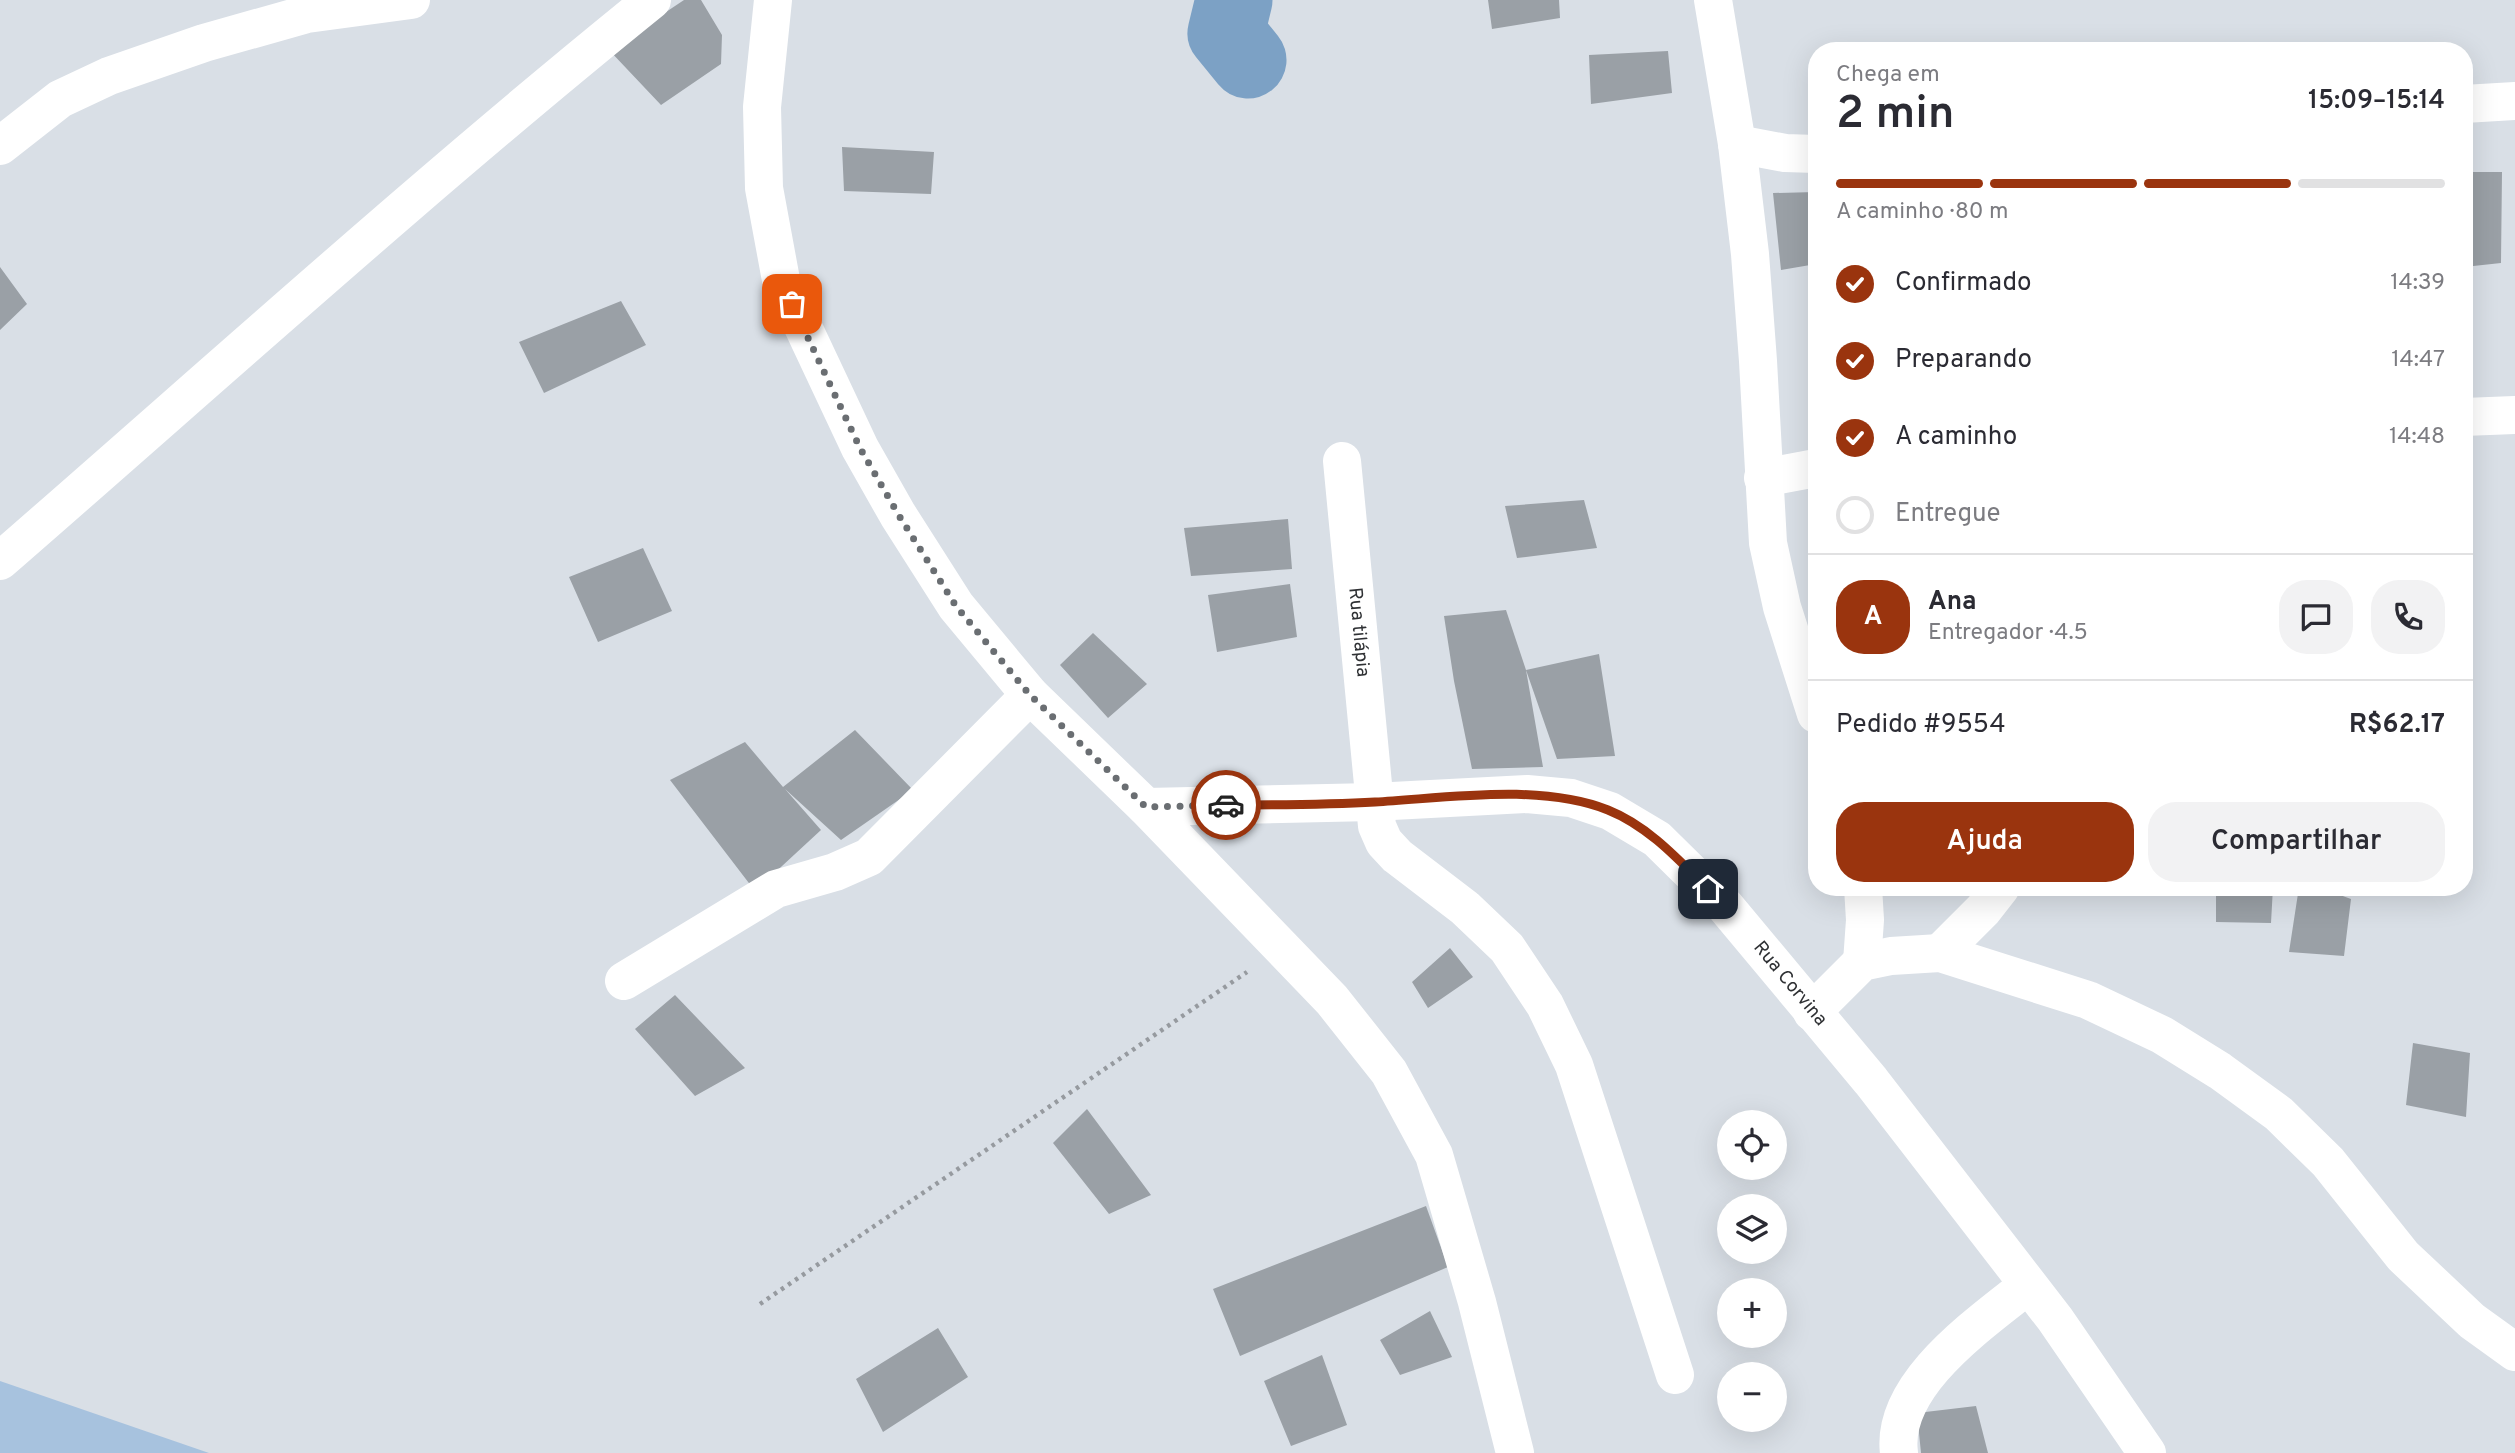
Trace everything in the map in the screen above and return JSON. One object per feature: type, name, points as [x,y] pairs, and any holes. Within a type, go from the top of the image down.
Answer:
[{"type":"street","points":[[0,146],[60,99],[109,76],[204,43],[307,14],[411,0]]},
{"type":"street","points":[[0,561],[344,261],[652,0]]},
{"type":"street","points":[[773,0],[762,107],[764,187],[781,280],[860,448],[956,606],[1030,695],[1146,807],[1332,1000],[1389,1072],[1434,1155],[1477,1302],[1515,1453]]},
{"type":"street","points":[[1713,0],[1737,144],[1750,254],[1768,543],[1782,607],[1808,689]]},
{"type":"street","points":[[2473,103],[2515,101]]},
{"type":"street","points":[[1737,144],[1785,153],[1808,154]]},
{"type":"street","points":[[2473,417],[2515,415]]},
{"type":"street","name":"Rua tilápia","points":[[1342,461],[1377,827],[1384,842],[1397,856],[1465,908],[1507,948],[1545,1005],[1574,1065],[1675,1375]]},
{"type":"street","points":[[1763,478],[1808,470]]},
{"type":"street","points":[[624,981],[776,889],[835,872],[869,857],[1030,695]]},
{"type":"street","name":"Rua Corvina","points":[[1146,807],[1373,802],[1527,794],[1571,798],[1610,811],[1657,839],[1715,896],[1920,1143],[2055,1319],[2147,1453]]},
{"type":"street","points":[[1862,962],[1864,896]]},
{"type":"street","points":[[1940,953],[1994,896]]},
{"type":"street","points":[[1812,1012],[1862,962],[1891,956],[1940,953],[2088,1000],[2162,1035],[2220,1071],[2279,1114],[2328,1162],[2403,1256],[2472,1321],[2515,1352]]},
{"type":"street","points":[[1899,1453],[1900,1424],[1910,1397],[1926,1375],[2028,1284]]},
{"type":"path","points":[[760,1304],[1282,948]]},
{"type":"shaded area","points":[[0,1381],[209,1453],[0,1453]]},
{"type":"building","points":[[684,0],[701,0],[722,35],[721,64],[661,105],[609,50]]},
{"type":"building","points":[[1488,0],[1559,0],[1560,18],[1492,29]]},
{"type":"building","points":[[1668,51],[1672,93],[1591,104],[1589,55]]},
{"type":"building","points":[[842,147],[934,152],[931,194],[844,191]]},
{"type":"building","points":[[2473,172],[2502,172],[2501,263],[2473,266]]},
{"type":"building","points":[[1808,192],[1808,265],[1781,270],[1773,193]]},
{"type":"building","points":[[0,267],[27,304],[0,330]]},
{"type":"building","points":[[621,301],[646,345],[544,393],[519,342]]},
{"type":"building","points":[[1584,500],[1597,548],[1517,558],[1505,506]]},
{"type":"building","points":[[1288,519],[1292,569],[1191,576],[1184,528]]},
{"type":"building","points":[[643,548],[672,611],[598,642],[569,577]]},
{"type":"building","points":[[1290,584],[1297,637],[1217,652],[1208,595]]},
{"type":"building","points":[[1506,610],[1526,670],[1543,767],[1472,769],[1444,616]]},
{"type":"building","points":[[1093,633],[1147,684],[1108,718],[1060,665]]},
{"type":"building","points":[[1599,654],[1615,756],[1557,759],[1526,670]]},
{"type":"building","points":[[855,730],[913,790],[841,840],[785,789],[821,830],[755,891],[670,780],[745,742],[783,787]]},
{"type":"building","points":[[2216,896],[2272,896],[2271,923],[2216,922]]},
{"type":"building","points":[[2298,896],[2343,896],[2351,899],[2344,956],[2289,952]]},
{"type":"building","points":[[1450,948],[1473,977],[1428,1008],[1412,982]]},
{"type":"building","points":[[675,995],[745,1068],[695,1096],[635,1029]]},
{"type":"building","points":[[2413,1043],[2470,1053],[2466,1117],[2406,1105]]},
{"type":"building","points":[[1087,1109],[1151,1195],[1109,1214],[1053,1143]]},
{"type":"building","points":[[1426,1206],[1448,1267],[1240,1356],[1213,1289]]},
{"type":"building","points":[[1430,1311],[1452,1357],[1400,1375],[1380,1340]]},
{"type":"building","points":[[938,1328],[968,1377],[883,1432],[856,1379]]},
{"type":"building","points":[[1322,1355],[1347,1425],[1291,1446],[1264,1381]]},
{"type":"building","points":[[1976,1406],[1988,1453],[1921,1453],[1917,1413]]},
{"type":"waterway","points":[[1234,0],[1226,33],[1248,60]]},
{"type":"way so far","points":[[792,304],[860,448],[898,514],[956,606],[1030,695],[1146,807],[1226,805]]},
{"type":"route","points":[[1226,805],[1373,802],[1527,794],[1571,798],[1610,811],[1657,839],[1708,889]]}]
